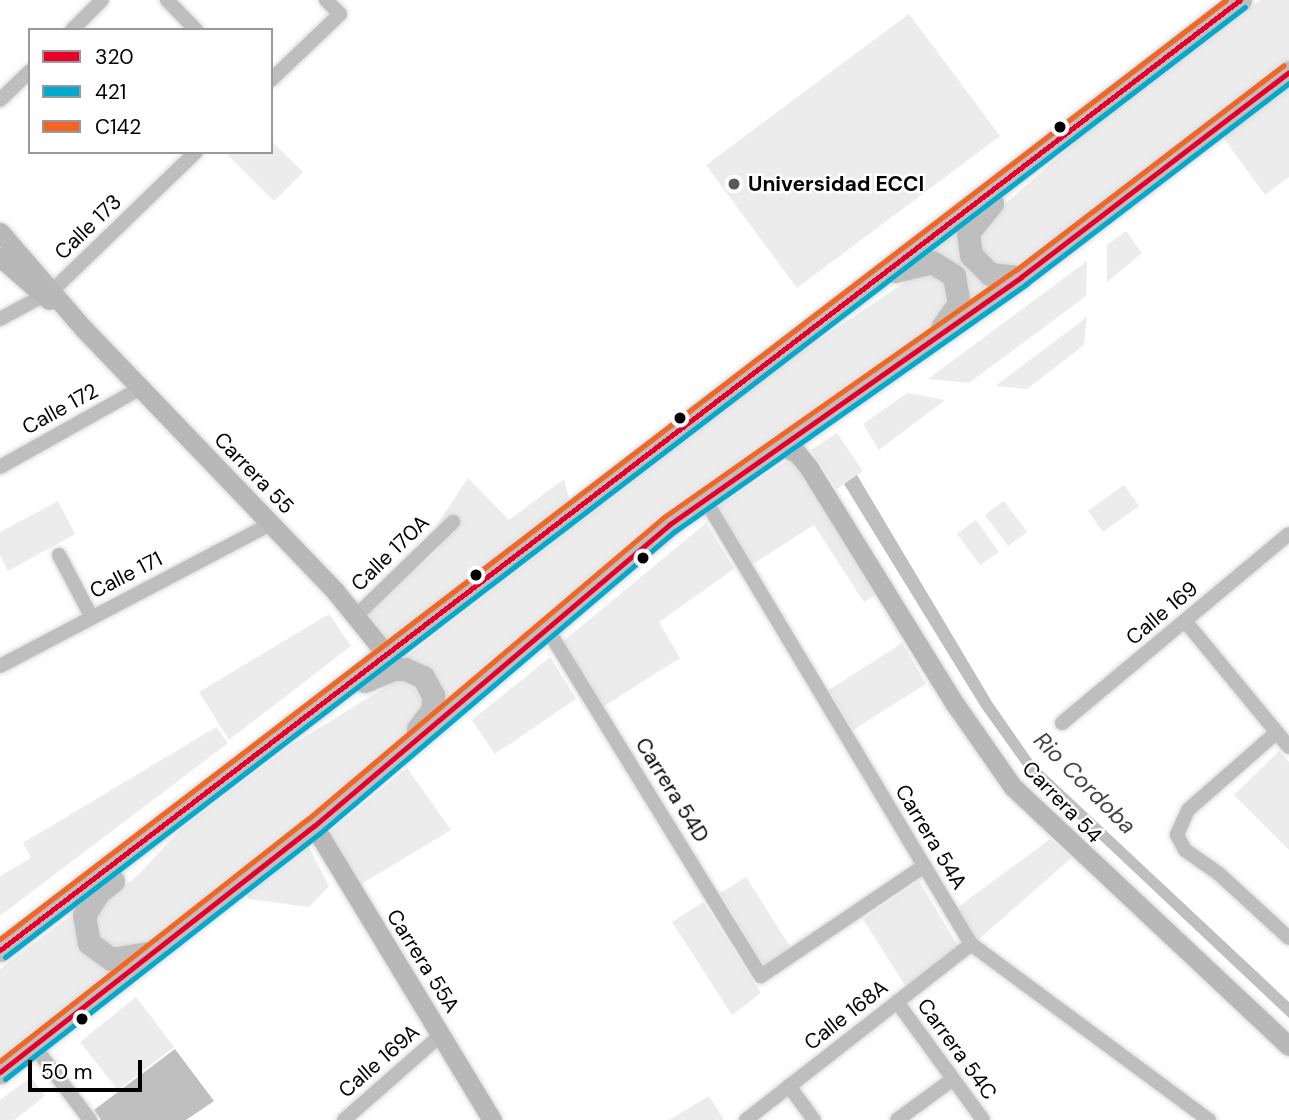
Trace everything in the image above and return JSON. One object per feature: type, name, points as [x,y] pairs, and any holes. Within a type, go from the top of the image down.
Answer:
[{"type":"main road","points":[[0,950],[1240,0]]},
{"type":"main road","points":[[0,1072],[314,826],[546,627],[705,498],[898,366],[1021,277],[1289,72]]},
{"type":"main road","points":[[1021,277],[990,274],[976,264],[968,233],[977,218],[1048,146]]},
{"type":"main road","points":[[879,275],[932,262],[954,276],[960,295],[956,312],[898,366]]},
{"type":"main road","points":[[339,691],[405,669],[423,677],[433,695],[428,720],[365,784]]},
{"type":"main road","points":[[157,949],[122,960],[99,954],[83,929],[84,915],[99,892],[134,865],[174,819]]},
{"type":"street","points":[[74,28],[102,0]]},
{"type":"street","points":[[167,0],[194,28]]},
{"type":"street","points":[[273,78],[340,14],[326,0]]},
{"type":"street","points":[[0,100],[28,73]]},
{"type":"street","name":"Calle 173","points":[[0,320],[48,293],[194,154]]},
{"type":"street","name":"Carrera 55","points":[[0,232],[48,293],[357,615],[386,654]]},
{"type":"street","name":"Carrera 55","points":[[0,257],[48,293]]},
{"type":"street","name":"Calle 172","points":[[0,467],[141,388]]},
{"type":"street","name":"Carrera 54","points":[[782,446],[797,453],[809,468],[955,704],[1013,787],[1289,1046]]},
{"type":"street","name":"Carrera 54A","points":[[705,498],[971,944],[1209,1120]]},
{"type":"street","name":"Calle 170A","points":[[357,615],[453,522]]},
{"type":"street","name":"Calle 171","points":[[0,666],[271,524]]},
{"type":"street","name":"Calle 169","points":[[1062,723],[1289,534]]},
{"type":"street","points":[[59,555],[91,616]]},
{"type":"street","points":[[1185,621],[1289,747]]},
{"type":"street","name":"Carrera 54D","points":[[546,627],[761,976],[924,866]]},
{"type":"street","points":[[1277,732],[1188,810],[1177,827],[1185,850],[1218,873],[1289,938]]},
{"type":"street","name":"Carrera 55A","points":[[314,826],[492,1120]]},
{"type":"street","name":"Calle 168A","points":[[746,1120],[971,944]]},
{"type":"street","name":"Carrera 54C","points":[[897,1002],[983,1120]]},
{"type":"street","name":"Calle 169A","points":[[344,1120],[442,1034]]},
{"type":"street","points":[[34,1046],[90,1120]]},
{"type":"street","points":[[897,1120],[953,1079]]},
{"type":"street","points":[[789,1086],[814,1120]]},
{"type":"shaded area","points":[[1260,0],[1289,0],[1289,66],[1023,260],[1010,268],[983,261],[976,236],[983,223],[1086,133]]},
{"type":"shaded area","points":[[909,14],[1000,136],[797,288],[706,165]]},
{"type":"shaded area","points":[[1289,87],[1289,177],[1265,195],[1222,136]]},
{"type":"shaded area","points":[[273,143],[303,172],[274,201],[227,154],[273,154]]},
{"type":"shaded area","points":[[1126,231],[1142,253],[1107,282],[1107,245]]},
{"type":"shaded area","points":[[956,234],[966,265],[993,285],[970,300],[966,282],[932,252]]},
{"type":"shaded area","points":[[1087,261],[1086,296],[969,383],[928,379]]},
{"type":"shaded area","points":[[932,273],[946,280],[951,311],[447,709],[404,659],[791,359],[908,280]]},
{"type":"shaded area","points":[[1087,317],[1084,345],[1027,389],[995,386]]},
{"type":"shaded area","points":[[907,393],[945,400],[879,450],[863,424]]},
{"type":"shaded area","points":[[837,433],[863,471],[837,489],[811,450]]},
{"type":"shaded area","points":[[791,458],[877,594],[864,602],[814,525],[750,566],[716,508]]},
{"type":"shaded area","points":[[857,475],[992,702],[1035,764],[1289,1002],[1289,1018],[1026,770],[981,707],[844,484]]},
{"type":"shaded area","points":[[468,478],[509,520],[564,479],[570,503],[386,646],[364,614],[439,549],[437,525]]},
{"type":"shaded area","points":[[1124,485],[1139,506],[1103,532],[1088,511]]},
{"type":"shaded area","points":[[58,501],[75,534],[8,571],[0,555],[0,532]]},
{"type":"shaded area","points":[[1004,501],[1027,532],[1008,546],[985,515]]},
{"type":"shaded area","points":[[976,520],[999,552],[980,565],[957,534]]},
{"type":"shaded area","points":[[706,523],[734,569],[659,622],[680,658],[601,708],[561,643]]},
{"type":"shaded area","points":[[329,614],[351,646],[229,740],[199,692]]},
{"type":"shaded area","points":[[902,643],[926,684],[853,730],[829,690]]},
{"type":"shaded area","points":[[550,657],[576,699],[495,754],[472,720]]},
{"type":"shaded area","points":[[399,679],[424,695],[417,723],[355,782],[148,943],[130,954],[101,944],[93,917],[97,908],[139,874],[179,831],[293,744]]},
{"type":"shaded area","points":[[216,727],[228,743],[0,916],[0,876],[31,858],[23,843]]},
{"type":"shaded area","points":[[1279,751],[1289,762],[1289,850],[1234,795]]},
{"type":"shaded area","points":[[407,768],[451,830],[358,886],[327,834]]},
{"type":"shaded area","points":[[1050,839],[1071,858],[976,942],[958,907]]},
{"type":"shaded area","points":[[308,845],[329,886],[309,907],[249,899],[246,894]]},
{"type":"shaded area","points":[[746,877],[791,948],[764,966],[720,893]]},
{"type":"shaded area","points":[[919,881],[958,946],[906,987],[863,919]]},
{"type":"shaded area","points":[[703,902],[761,993],[732,1015],[672,922]]},
{"type":"shaded area","points":[[71,916],[86,954],[107,970],[116,970],[0,1064],[0,969]]},
{"type":"shaded area","points":[[136,997],[174,1047],[118,1090],[80,1042]]},
{"type":"shaded area","points":[[175,1049],[214,1101],[186,1120],[101,1120],[94,1110]]},
{"type":"shaded area","points":[[31,1077],[45,1096],[14,1120],[0,1120],[0,1100]]},
{"type":"shaded area","points":[[709,1096],[724,1120],[669,1120]]},
{"type":"transit line","name":"C142","points":[[0,939],[1226,0]]},
{"type":"transit line","name":"320","points":[[0,950],[1240,0]]},
{"type":"transit line","name":"421","points":[[5,957],[1245,7]]},
{"type":"transit line","name":"C142","points":[[0,1061],[308,819],[664,517],[1016,270],[1284,65]]},
{"type":"transit line","name":"320","points":[[0,1072],[314,826],[670,524],[1021,277],[1289,72]]},
{"type":"transit line","name":"421","points":[[5,1079],[320,833],[675,531],[1026,284],[1289,83]]},
{"type":"place","name":"Universidad ECCI","points":[[734,184]]},
{"type":"water label","name":"Rio Cordoba","points":[[1085,783]]}]
